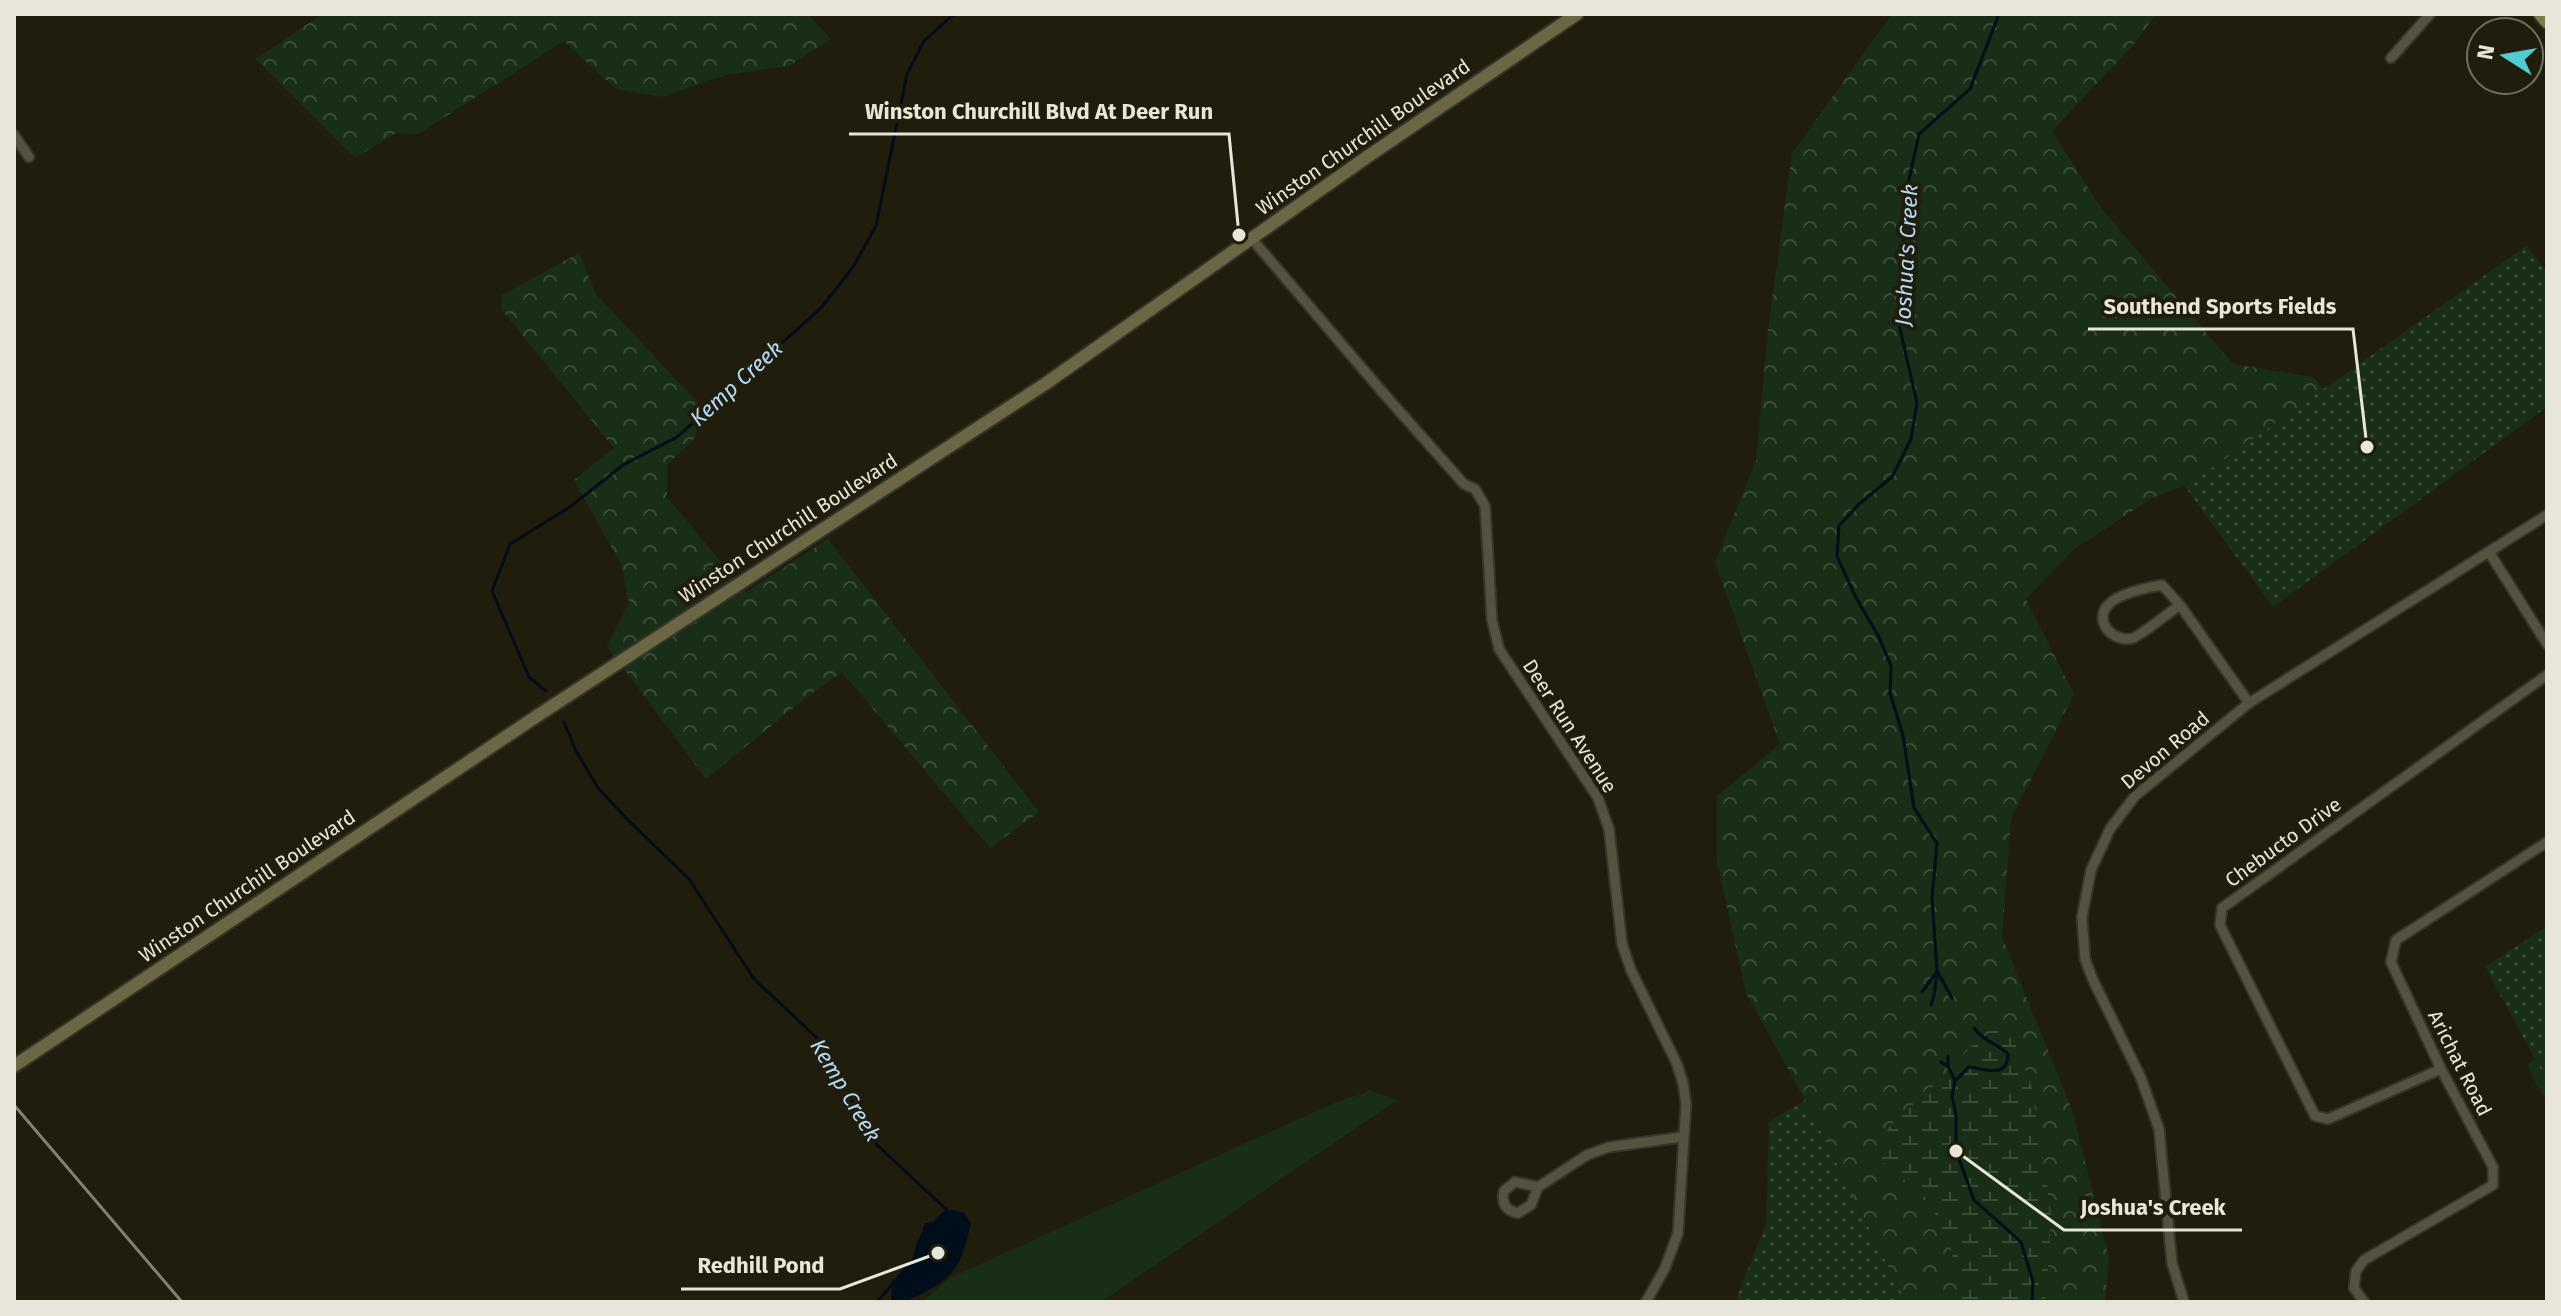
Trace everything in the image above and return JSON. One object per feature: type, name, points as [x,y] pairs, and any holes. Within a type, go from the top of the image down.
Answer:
[{"type":"main road","name":"Winston Churchill Boulevard","points":[[14,1066],[528,723],[1045,384],[1406,130],[1577,14]]},
{"type":"main road","points":[[2541,14],[2547,21]]},
{"type":"street","points":[[2391,58],[2430,14]]},
{"type":"street","points":[[14,135],[29,157]]},
{"type":"street","name":"Deer Run Avenue","points":[[1252,239],[1464,484],[1475,489],[1485,506],[1492,620],[1499,649],[1598,798],[1609,829],[1622,944],[1631,970],[1677,1064],[1686,1104],[1678,1233],[1665,1268],[1646,1302]]},
{"type":"street","name":"Devon Road","points":[[2184,1302],[2172,1263],[2159,1129],[2141,1078],[2085,959],[2082,917],[2091,870],[2110,829],[2135,796],[2249,703],[2547,515]]},
{"type":"street","points":[[2489,552],[2547,644]]},
{"type":"street","points":[[2180,605],[2136,638],[2121,640],[2112,636],[2103,620],[2110,602],[2145,588],[2162,585],[2180,605],[2249,703]]},
{"type":"street","name":"Chebucto Drive","points":[[2441,1069],[2328,1119],[2315,1116],[2220,925],[2222,908],[2547,675]]},
{"type":"street","name":"Arichat Road","points":[[2364,1302],[2354,1288],[2356,1271],[2364,1260],[2493,1185],[2493,1167],[2441,1069],[2391,962],[2396,940],[2547,842]]},
{"type":"street","points":[[1538,1187],[1587,1155],[1609,1147],[1682,1137]]},
{"type":"green space","points":[[322,14],[808,14],[831,39],[789,66],[726,75],[662,97],[616,89],[564,41],[418,134],[396,133],[355,158],[256,59]]},
{"type":"green space","points":[[1892,14],[2156,14],[2135,43],[2052,131],[2101,208],[2233,364],[2313,377],[2324,390],[2221,471],[2150,499],[2073,550],[2026,599],[2074,694],[2011,819],[2002,937],[2072,1110],[2109,1258],[2105,1302],[1906,1302],[1805,1100],[1746,993],[1717,862],[1717,796],[1780,744],[1715,562],[1756,461],[1768,330],[1792,153]]},
{"type":"green space","points":[[2526,246],[2547,271],[2547,407],[2273,607],[2185,487]]},
{"type":"green space","points":[[579,253],[596,294],[700,405],[695,438],[667,465],[667,497],[746,592],[828,539],[1039,812],[990,848],[842,672],[706,779],[607,646],[629,603],[621,564],[574,480],[614,448],[501,309],[502,295]]},
{"type":"green space","points":[[2547,926],[2547,1081],[2485,967]]},
{"type":"green space","points":[[2007,1022],[2032,1088],[2051,1213],[2047,1291],[2044,1302],[1962,1302],[1956,1264],[1930,1201],[1879,1159],[1888,1128],[1973,1044]]},
{"type":"green space","points":[[2547,1053],[2547,1101],[2527,1064]]},
{"type":"green space","points":[[1368,1090],[1397,1100],[1101,1302],[923,1302],[948,1279],[1361,1093],[1351,1102]]},
{"type":"green space","points":[[1805,1100],[1906,1302],[1735,1302],[1766,1224],[1769,1122]]},
{"type":"water","points":[[947,1210],[963,1212],[971,1223],[958,1263],[947,1277],[927,1291],[910,1299],[891,1302],[892,1288],[912,1260],[926,1225],[935,1222]]},
{"type":"waterway","name":"Kemp Creek","points":[[546,691],[529,677],[492,591],[510,544],[570,507],[623,465],[677,437],[821,308],[853,267],[876,226],[907,74],[924,41],[954,14]]},
{"type":"waterway","name":"Joshua's Creek","points":[[1952,998],[1937,971],[1932,898],[1937,843],[1914,808],[1903,736],[1890,693],[1891,666],[1837,556],[1839,526],[1859,504],[1892,477],[1911,439],[1917,403],[1898,320],[1905,198],[1919,134],[1970,89],[1999,14]]},
{"type":"waterway","name":"Kemp Creek","points":[[564,722],[576,751],[598,788],[689,879],[754,979],[816,1037],[877,1145],[947,1210],[924,1229]]},
{"type":"waterway","points":[[1931,1005],[1937,971]]},
{"type":"waterway","points":[[1922,992],[1936,973]]},
{"type":"waterway","name":"Joshua's Creek","points":[[1974,1028],[2008,1054],[2007,1062],[1995,1071],[1969,1067],[1955,1081],[1952,1096],[1956,1115],[1956,1151],[1974,1200],[2021,1242],[2033,1282],[2032,1302]]},
{"type":"waterway","points":[[1948,1056],[1948,1066]]},
{"type":"waterway","points":[[1941,1062],[1948,1066],[1955,1081]]},
{"type":"waterway","name":"Kemp Creek","points":[[877,1302],[911,1262]]},
{"type":"railway","points":[[14,1105],[182,1302]]},
{"type":"place","name":"Winston Churchill Blvd At Deer Run","points":[[1239,235]]},
{"type":"place","name":"Southend Sports Fields","points":[[2367,447]]},
{"type":"place","name":"Joshua's Creek","points":[[1956,1151]]},
{"type":"place","name":"Redhill Pond","points":[[938,1253]]}]
